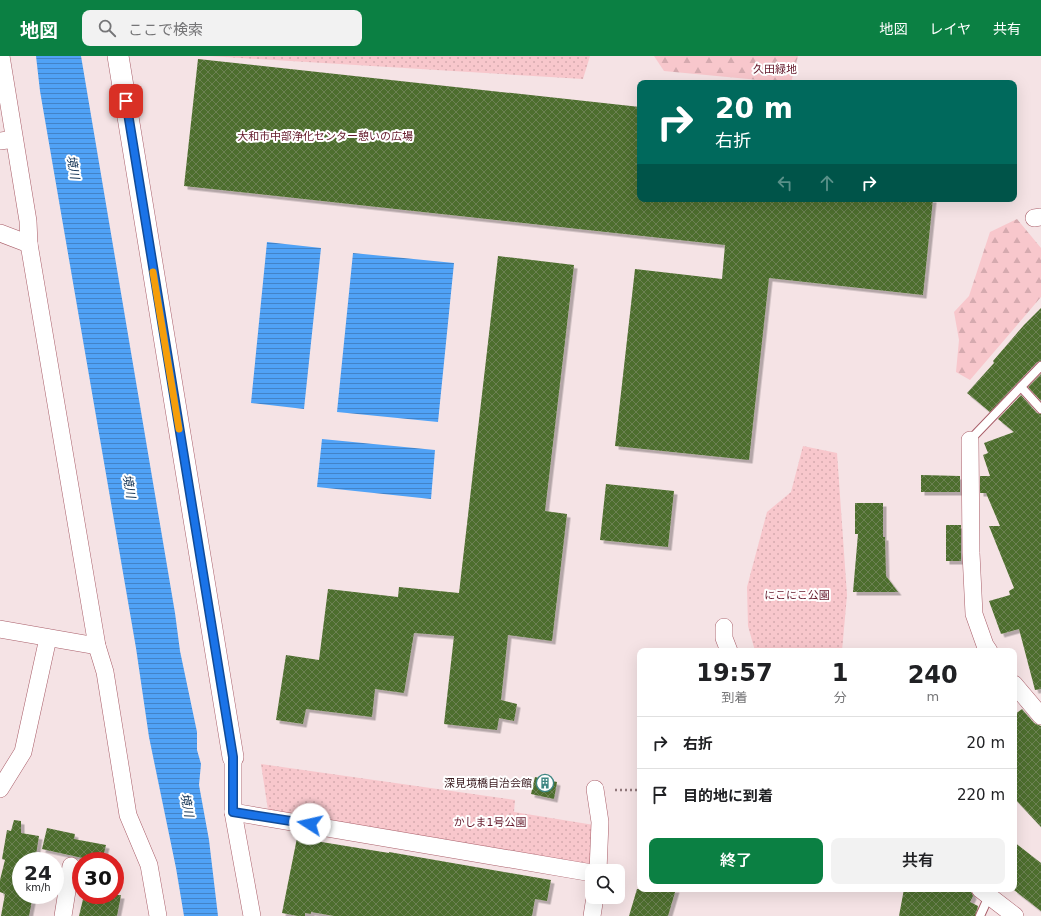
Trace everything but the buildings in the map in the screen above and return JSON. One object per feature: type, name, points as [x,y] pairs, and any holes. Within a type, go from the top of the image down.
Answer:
[{"type":"street","points":[[1,56],[7,140],[28,221],[29,244],[97,646],[105,672],[128,815],[149,865],[158,916]]},
{"type":"street","points":[[118,56],[233,757],[233,812],[252,916]]},
{"type":"street","points":[[0,233],[29,244]]},
{"type":"street","points":[[970,440],[971,553],[974,614],[985,648]]},
{"type":"street","points":[[724,627],[724,638],[728,648]]},
{"type":"street","points":[[0,629],[97,646]]},
{"type":"street","points":[[0,789],[23,752],[48,638]]},
{"type":"street","points":[[1017,688],[1041,716]]},
{"type":"street","points":[[595,789],[600,822],[598,864]]},
{"type":"street","points":[[233,812],[585,872]]},
{"type":"street","points":[[63,916],[72,866]]},
{"type":"street","points":[[984,892],[1015,916]]},
{"type":"street","points":[[592,916],[593,904]]},
{"type":"lane","points":[[970,440],[1041,366]]},
{"type":"lane","points":[[1021,387],[1041,409]]},
{"type":"lane","points":[[980,916],[984,892]]},
{"type":"path","points":[[595,789],[637,790]]},
{"type":"green space","points":[[209,56],[590,56],[583,79]]},
{"type":"green space","name":"久田緑地","points":[[654,56],[798,56],[792,80],[759,80],[664,71]]},
{"type":"green space","points":[[1017,219],[1041,248],[1041,297],[970,380],[956,372],[959,340],[954,312],[969,296],[990,232]]},
{"type":"green space","name":"にこにこ公園","points":[[803,446],[837,453],[847,595],[842,648],[754,648],[748,626],[747,587],[767,512],[791,492]]},
{"type":"green space","name":"かしま1号公園","points":[[261,764],[515,800],[514,812],[594,825],[592,864],[586,864],[268,810]]},
{"type":"water","name":"境川","points":[[36,56],[81,56],[175,613],[180,651],[197,732],[197,750],[201,764],[199,785],[209,840],[218,916],[184,916],[176,868],[149,737],[136,648],[40,91]]},
{"type":"water","points":[[267,242],[321,248],[304,409],[251,403]]},
{"type":"water","points":[[353,253],[454,263],[438,422],[337,412]]},
{"type":"water","points":[[322,439],[435,450],[431,499],[317,487]]},
{"type":"slow traffic","points":[[153,272],[179,429]]},
{"type":"place","name":"深見境橋自治会館","points":[[545,783]]},
{"type":"route","points":[[126,101],[233,757],[233,812],[310,824]]},
{"type":"park label","name":"大和市中部浄化センター憩いの広場","points":[[325,136]]}]
